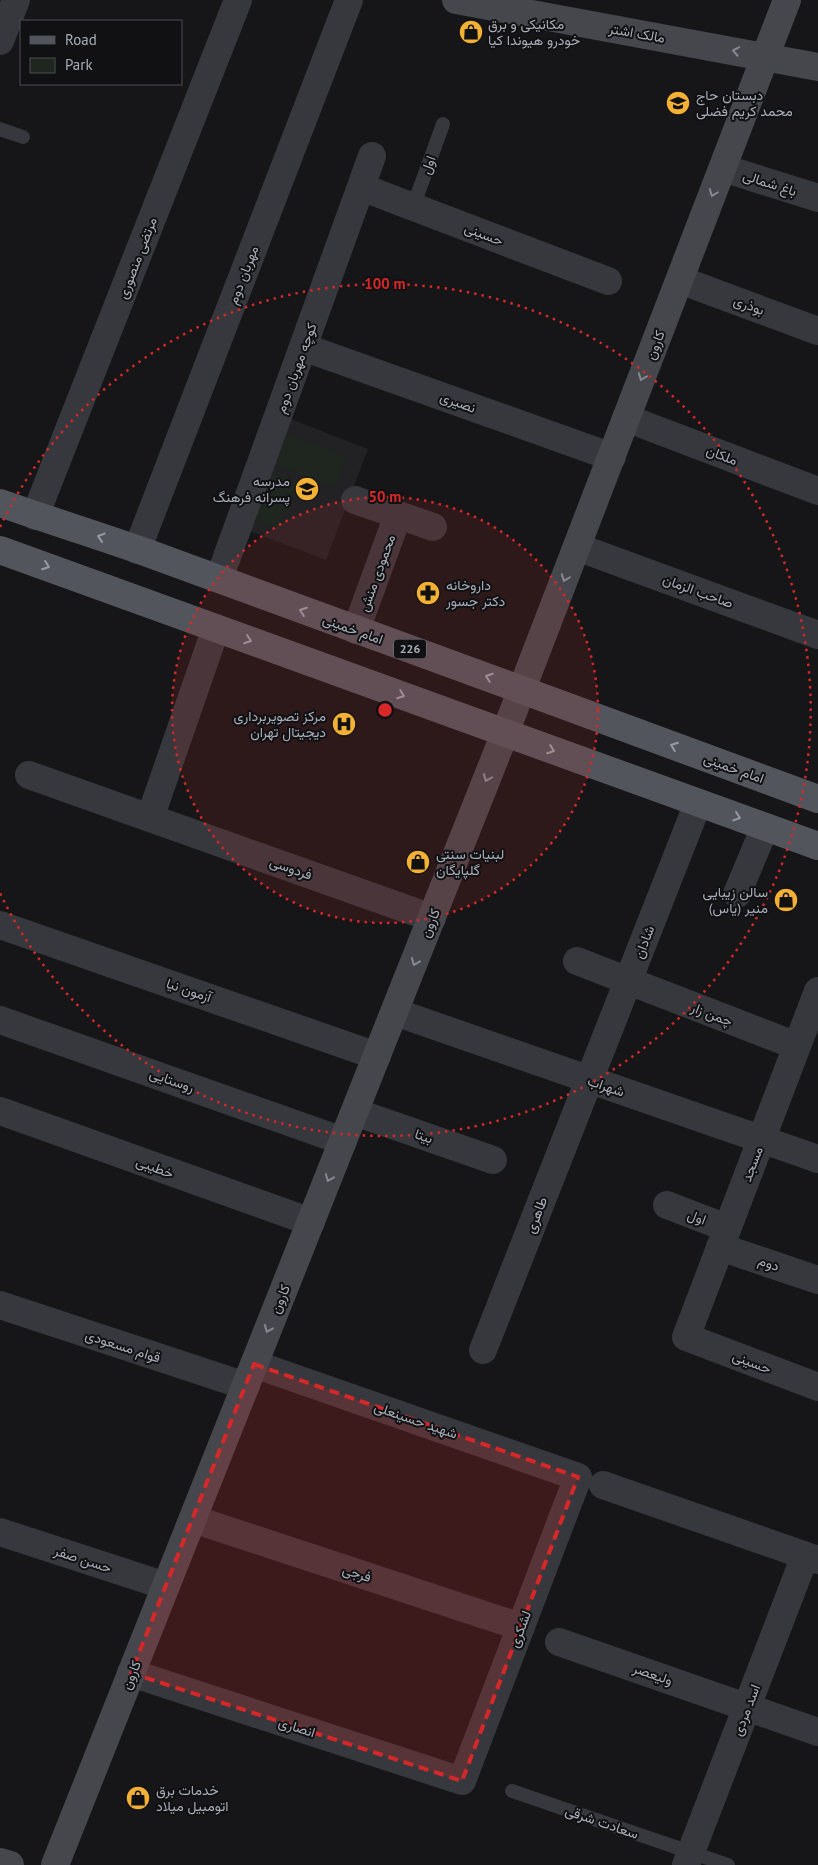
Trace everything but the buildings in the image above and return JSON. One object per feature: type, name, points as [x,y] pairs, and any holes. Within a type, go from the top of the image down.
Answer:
[{"type":"main road","name":"مالک اشتر","points":[[456,0],[818,67]]},
{"type":"main road","name":"کارون","points":[[55,1865],[506,733],[787,0]]},
{"type":"main road","name":"امام خمینی","points":[[0,502],[522,689],[818,799]]},
{"type":"main road","points":[[0,550],[818,846]]},
{"type":"main road","points":[[0,1862],[10,1865]]},
{"type":"street","points":[[0,41],[16,0]]},
{"type":"street","name":"مرتضی منصوری","points":[[35,516],[238,0]]},
{"type":"street","name":"مهربان دوم","points":[[137,550],[349,0]]},
{"type":"street","name":"کوچه مهربان دوم","points":[[219,580],[372,156]]},
{"type":"street","name":"باغ شمالی","points":[[723,168],[818,198]]},
{"type":"street","name":"حسینی","points":[[361,187],[608,281]]},
{"type":"street","name":"بوذری","points":[[680,280],[818,331]]},
{"type":"street","name":"نصیری","points":[[304,347],[612,457]]},
{"type":"street","name":"ملکان","points":[[626,418],[818,491]]},
{"type":"street","points":[[355,500],[433,527]]},
{"type":"street","name":"محمودی منش","points":[[356,630],[398,515]]},
{"type":"street","name":"صاحب الزمان","points":[[577,546],[818,635]]},
{"type":"street","points":[[150,818],[216,628]]},
{"type":"street","name":"فردوسی","points":[[29,775],[432,918]]},
{"type":"street","name":"شادان","points":[[589,1080],[698,803]]},
{"type":"street","points":[[737,894],[765,827]]},
{"type":"street","name":"آزمون نیا","points":[[2,930],[377,1056]]},
{"type":"street","points":[[577,962],[628,982]]},
{"type":"street","name":"چمن زار","points":[[628,982],[797,1046]]},
{"type":"street","name":"مسجد","points":[[686,1337],[818,991]]},
{"type":"street","name":"شهراب","points":[[395,1012],[818,1159]]},
{"type":"street","name":"روستایی","points":[[0,1020],[343,1141]]},
{"type":"street","name":"طاهری","points":[[483,1350],[589,1080]]},
{"type":"street","name":"خطیبی","points":[[0,1112],[311,1222]]},
{"type":"street","name":"بیتا","points":[[355,1112],[493,1160]]},
{"type":"street","name":"اول","points":[[667,1205],[724,1237]]},
{"type":"street","name":"دوم","points":[[724,1237],[818,1280]]},
{"type":"street","name":"قوام مسعودی","points":[[0,1305],[250,1375]]},
{"type":"street","name":"حسینی","points":[[686,1337],[818,1387]]},
{"type":"street","name":"شهید حسینعلی","points":[[250,1375],[578,1477]]},
{"type":"street","name":"لشکری","points":[[462,1781],[578,1477]]},
{"type":"street","points":[[603,1486],[812,1558]]},
{"type":"street","name":"فرجی","points":[[193,1519],[521,1627]]},
{"type":"street","name":"حسن صفر","points":[[0,1532],[166,1586]]},
{"type":"street","name":"اسد مردی","points":[[689,1859],[747,1707],[812,1558]]},
{"type":"street","name":"ولیعصر","points":[[559,1642],[818,1732]]},
{"type":"street","name":"انصاری","points":[[132,1673],[462,1781]]},
{"type":"lane","name":"اول","points":[[413,207],[444,124]]},
{"type":"lane","points":[[0,129],[23,137]]},
{"type":"lane","name":"سعادت شرقی","points":[[512,1792],[689,1859],[728,1865]]},
{"type":"highlighted area","points":[[254,1364],[578,1477],[462,1781],[131,1673]]},
{"type":"shaded area","name":"مدرسه پسرانه فرهنگ","points":[[288,418],[368,449],[326,560],[246,530]]},
{"type":"green space","points":[[287,434],[347,456],[335,487],[275,465]]},
{"type":"green space","points":[[272,472],[297,481],[278,529],[253,520]]},
{"type":"place","name":"مکانیکی و برق خودرو هیوندا کیا","points":[[471,32]]},
{"type":"place","name":"دبستان حاج محمد کریم فضلی","points":[[678,103]]},
{"type":"place","name":"مدرسه پسرانه فرهنگ","points":[[307,489]]},
{"type":"place","name":"داروخانه دکتر جسور","points":[[428,593]]},
{"type":"place","name":"مرکز تصویربرداری دیجیتال تهران","points":[[344,724]]},
{"type":"place","name":"لبنیات سنتی گلپایگان","points":[[418,862]]},
{"type":"place","name":"سالن زیبایی منیر (یاس)","points":[[786,900]]},
{"type":"place","name":"خدمات برق اتومبیل میلاد","points":[[138,1798]]}]
